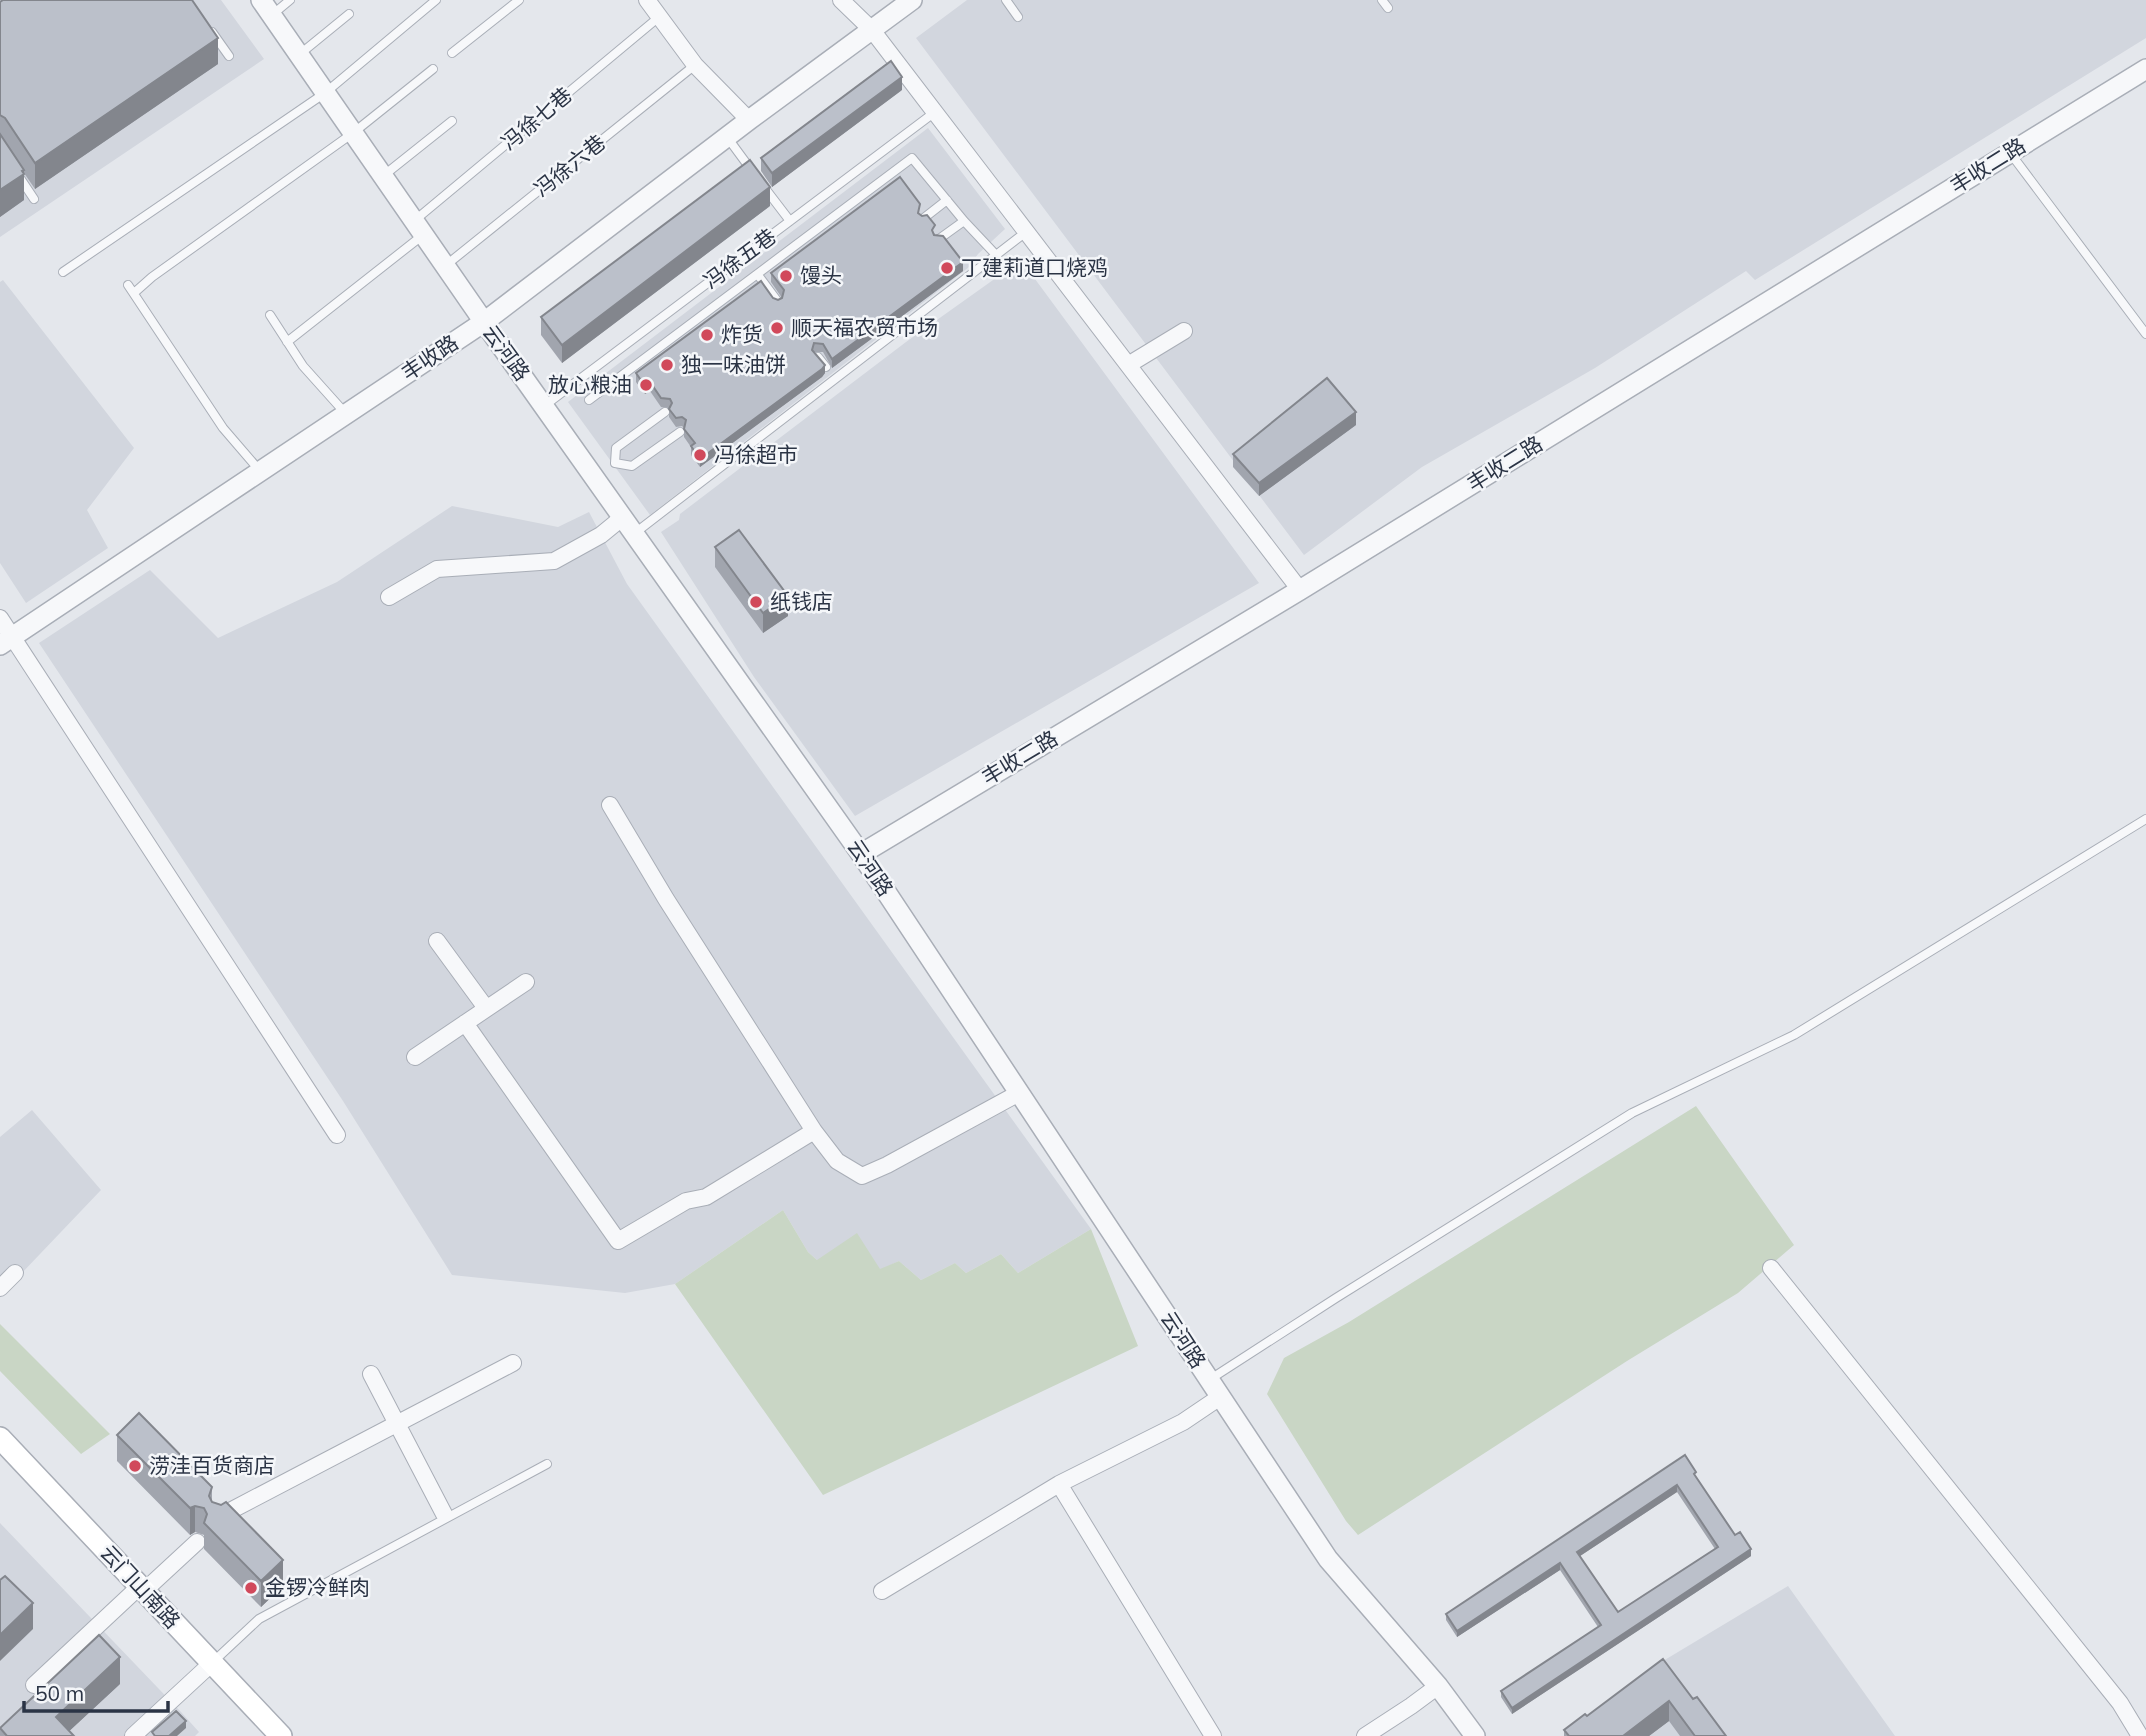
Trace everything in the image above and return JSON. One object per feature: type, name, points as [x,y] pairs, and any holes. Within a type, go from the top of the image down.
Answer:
[{"type":"main road","name":"云门山南路","points":[[0,1438],[281,1736]]},
{"type":"street","points":[[647,0],[695,65],[749,120]]},
{"type":"street","points":[[841,0],[872,30],[936,112],[1300,590]]},
{"type":"street","name":"丰收路","points":[[6,640],[484,322],[749,120],[912,0]]},
{"type":"street","name":"云河路","points":[[266,7],[484,322],[861,854],[1328,1559],[1437,1686],[1475,1736]]},
{"type":"street","name":"丰收二路","points":[[861,854],[1300,590],[2146,69]]},
{"type":"street","points":[[1128,365],[1184,331]]},
{"type":"street","points":[[389,597],[437,569],[554,561],[601,534],[624,517]]},
{"type":"street","points":[[0,618],[6,640],[337,1135]]},
{"type":"street","points":[[610,804],[666,899],[814,1131],[837,1161],[862,1176],[1019,1093]]},
{"type":"street","points":[[437,941],[486,1008]]},
{"type":"street","points":[[415,1057],[526,982]]},
{"type":"street","points":[[465,1023],[618,1241],[686,1201],[706,1197],[814,1131]]},
{"type":"street","points":[[1771,1268],[2120,1703],[2140,1736]]},
{"type":"street","points":[[0,1288],[15,1273]]},
{"type":"street","points":[[219,1521],[230,1511],[513,1363]]},
{"type":"street","points":[[371,1374],[444,1514]]},
{"type":"street","points":[[882,1591],[1059,1484],[1183,1422],[1220,1397]]},
{"type":"street","points":[[1059,1484],[1213,1736]]},
{"type":"street","points":[[34,1685],[197,1542]]},
{"type":"street","points":[[133,1736],[212,1663]]},
{"type":"street","points":[[1365,1736],[1437,1686]]},
{"type":"lane","points":[[266,7],[290,0]]},
{"type":"lane","points":[[63,272],[325,93],[436,0]]},
{"type":"lane","points":[[453,53],[519,0]]},
{"type":"lane","points":[[1006,0],[1018,17]]},
{"type":"lane","points":[[1382,0],[1388,8]]},
{"type":"lane","points":[[299,55],[349,14]]},
{"type":"lane","name":"冯徐七巷","points":[[287,342],[659,17]]},
{"type":"lane","points":[[205,22],[229,56]]},
{"type":"lane","name":"冯徐六巷","points":[[445,266],[695,65]]},
{"type":"lane","points":[[260,471],[223,428],[131,289],[152,277],[353,133],[433,69]]},
{"type":"lane","name":"冯徐五巷","points":[[544,406],[936,112]]},
{"type":"lane","points":[[383,176],[452,121]]},
{"type":"lane","points":[[727,137],[790,221]]},
{"type":"lane","points":[[2010,153],[2146,334]]},
{"type":"lane","points":[[589,400],[912,158],[997,256]]},
{"type":"lane","points":[[14,168],[34,199]]},
{"type":"lane","points":[[923,218],[947,200]]},
{"type":"lane","points":[[939,239],[964,221]]},
{"type":"lane","points":[[635,533],[1026,232]]},
{"type":"lane","points":[[758,275],[778,302]]},
{"type":"lane","points":[[271,315],[303,366],[346,414]]},
{"type":"lane","points":[[818,357],[826,367]]},
{"type":"lane","points":[[665,412],[616,448],[615,463],[632,466],[680,432]]},
{"type":"lane","points":[[1209,1380],[1632,1113],[1794,1035],[2146,819]]},
{"type":"lane","points":[[212,1663],[259,1619],[547,1464]]},
{"type":"shaded area","points":[[0,0],[221,0],[264,59],[0,237]]},
{"type":"shaded area","points":[[967,0],[2146,0],[2146,38],[1755,280],[1746,271],[1595,368],[1422,467],[1304,555],[916,38]]},
{"type":"shaded area","name":"顺天福农贸市场","points":[[928,128],[1005,229],[978,254],[969,267],[650,515],[568,402]]},
{"type":"shaded area","points":[[1021,260],[1259,583],[855,816],[754,677],[661,532],[679,520],[680,514],[906,342]]},
{"type":"shaded area","points":[[3,280],[134,448],[87,510],[108,548],[26,603],[0,563],[0,282]]},
{"type":"shaded area","points":[[452,506],[558,527],[589,512],[627,584],[1091,1229],[1018,1273],[1001,1254],[966,1273],[955,1263],[921,1280],[899,1261],[880,1270],[817,1260],[808,1252],[783,1210],[675,1284],[625,1293],[452,1275],[343,1101],[39,643],[150,570],[218,638],[337,582]]},
{"type":"shaded area","points":[[32,1110],[101,1190],[0,1296],[0,1137]]},
{"type":"shaded area","points":[[0,1523],[181,1712],[199,1732],[195,1736],[0,1736]]},
{"type":"shaded area","points":[[1788,1586],[1895,1736],[1566,1736],[1663,1661]]},
{"type":"green space","points":[[1696,1106],[1794,1245],[1738,1293],[1627,1361],[1358,1535],[1346,1521],[1267,1394],[1284,1358],[1349,1322]]},
{"type":"green space","points":[[783,1210],[808,1252],[817,1260],[857,1233],[880,1269],[899,1261],[921,1280],[955,1263],[966,1273],[1001,1254],[1018,1273],[1091,1229],[1138,1346],[823,1495],[675,1284]]},
{"type":"green space","points":[[0,1324],[110,1434],[81,1454],[0,1371]]},
{"type":"building","points":[[192,0],[218,38],[35,163],[5,118],[0,115],[0,2]]},
{"type":"building","points":[[891,61],[902,77],[772,173],[761,158]]},
{"type":"building","points":[[0,134],[24,174],[0,190]]},
{"type":"building","points":[[750,160],[770,187],[562,345],[541,317]]},
{"type":"building","points":[[900,177],[920,204],[918,213],[927,215],[935,225],[932,230],[934,235],[943,236],[963,262],[832,359],[823,344],[814,343],[812,350],[825,365],[822,369],[700,459],[691,446],[695,443],[684,429],[686,420],[682,417],[676,418],[669,409],[672,403],[670,399],[661,398],[650,382],[645,386],[636,373],[761,281],[773,298],[782,298],[784,290],[771,273]]},
{"type":"building","points":[[1327,378],[1356,412],[1259,483],[1233,454]]},
{"type":"building","points":[[739,530],[788,596],[763,613],[715,547]]},
{"type":"building","points":[[139,1413],[212,1487],[209,1496],[212,1502],[221,1505],[226,1502],[283,1560],[261,1581],[204,1523],[207,1514],[204,1508],[190,1508],[117,1435]]},
{"type":"building","points":[[1685,1455],[1696,1472],[1694,1474],[1735,1535],[1740,1532],[1751,1549],[1512,1708],[1501,1691],[1601,1625],[1560,1563],[1457,1631],[1446,1614]],"holes":[[[1677,1485],[1718,1547],[1618,1612],[1577,1552]]]},
{"type":"building","points":[[5,1576],[33,1603],[0,1635],[0,1580]]},
{"type":"building","points":[[99,1635],[120,1657],[56,1717],[74,1736],[7,1736],[0,1728]]},
{"type":"building","points":[[1663,1659],[1693,1699],[1697,1697],[1726,1736],[1695,1736],[1669,1701],[1623,1736],[1569,1736],[1564,1730],[1585,1714],[1587,1716]]},
{"type":"building","points":[[176,1711],[186,1721],[169,1736],[155,1736],[152,1732]]},
{"type":"place","name":"丁建莉道口烧鸡","points":[[947,268]]},
{"type":"place","name":"馒头","points":[[786,276]]},
{"type":"place","name":"顺天福农贸市场","points":[[777,328]]},
{"type":"place","name":"炸货","points":[[707,335]]},
{"type":"place","name":"独一味油饼","points":[[667,365]]},
{"type":"place","name":"放心粮油","points":[[646,385]]},
{"type":"place","name":"冯徐超市","points":[[700,455]]},
{"type":"place","name":"纸钱店","points":[[756,602]]},
{"type":"place","name":"涝洼百货商店","points":[[135,1466]]},
{"type":"place","name":"金锣冷鲜肉","points":[[251,1588]]}]
